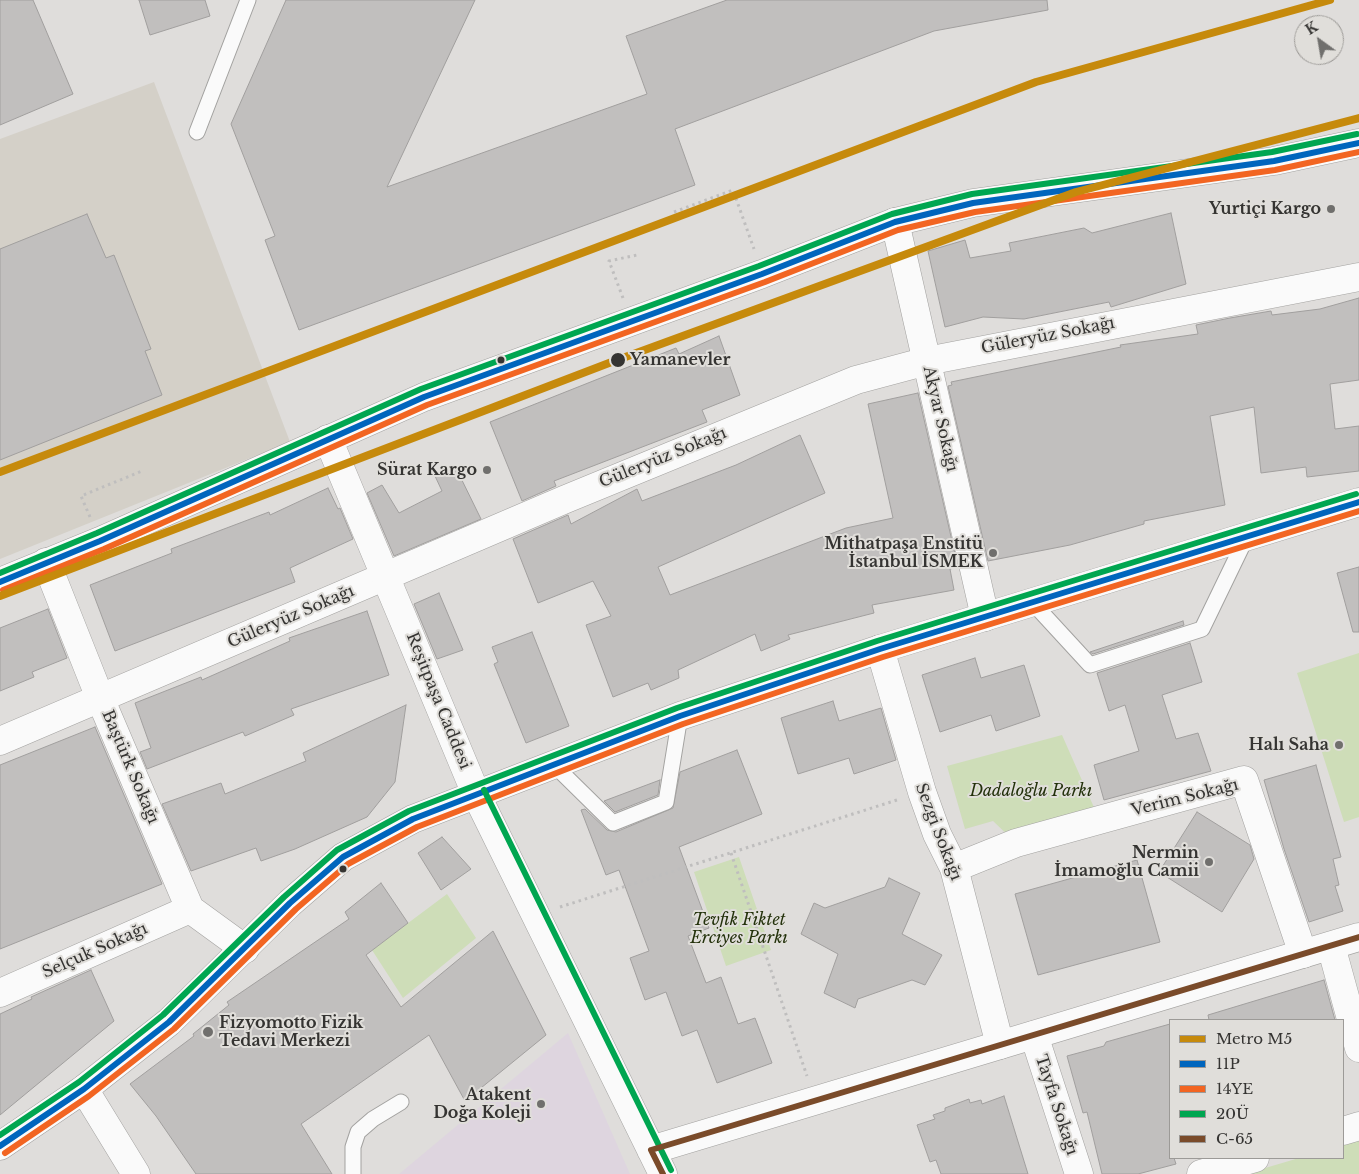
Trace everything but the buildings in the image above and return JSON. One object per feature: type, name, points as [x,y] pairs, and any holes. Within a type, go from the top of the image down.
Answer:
[{"type":"street","points":[[0,582],[424,397],[762,274],[895,222],[973,203],[1274,161],[1359,144]]},
{"type":"street","name":"Akyar Sokağı","points":[[895,222],[985,617]]},
{"type":"street","name":"Güleryüz Sokağı","points":[[0,742],[574,495],[856,380],[927,361],[1359,277]]},
{"type":"street","name":"Reşitpaşa Caddesi","points":[[328,439],[476,794],[663,1174]]},
{"type":"street","points":[[0,1146],[84,1089],[169,1022],[290,903],[343,857],[413,819],[680,716],[880,649],[1359,502]]},
{"type":"street","name":"Baştürk Sokağı","points":[[46,562],[100,698],[190,909]]},
{"type":"street","name":"Sezgi Sokağı","points":[[880,649],[922,792],[937,834],[954,868],[1000,1045]]},
{"type":"street","name":"Verim Sokağı","points":[[954,868],[1016,843],[1244,780],[1303,954]]},
{"type":"street","points":[[190,909],[245,949]]},
{"type":"street","name":"Selçuk Sokağı","points":[[0,993],[190,909]]},
{"type":"street","points":[[651,1150],[1359,937]]},
{"type":"street","points":[[1331,946],[1359,1048]]},
{"type":"street","name":"Tayfa Sokağı","points":[[1034,1035],[1079,1174]]},
{"type":"street","points":[[84,1089],[136,1174]]},
{"type":"street","points":[[1344,1131],[1359,1126]]},
{"type":"street","points":[[1201,1174],[1252,1159]]},
{"type":"lane","points":[[197,132],[248,0]]},
{"type":"lane","points":[[1032,602],[1090,665],[1202,629],[1246,538]]},
{"type":"lane","points":[[553,764],[613,823],[666,802],[680,716]]},
{"type":"lane","points":[[353,1174],[353,1147],[358,1132],[373,1119],[401,1102]]},
{"type":"path","points":[[674,212],[733,190],[762,274]]},
{"type":"path","points":[[632,321],[609,262],[637,254]]},
{"type":"path","points":[[100,540],[81,496],[142,471]]},
{"type":"path","points":[[535,915],[922,792]]},
{"type":"path","points":[[731,852],[816,1100]]},
{"type":"shaded area","points":[[154,82],[290,442],[0,559],[0,139]]},
{"type":"shaded area","name":"Atakent Doğa Koleji","points":[[568,1033],[630,1174],[399,1174]]},
{"type":"green space","name":"Halı Saha","points":[[1359,653],[1359,817],[1344,822],[1297,673]]},
{"type":"green space","name":"Dadaloğlu Parkı","points":[[1062,735],[1100,821],[1016,843],[993,821],[965,829],[947,766]]},
{"type":"green space","name":"Tevfik Fiktet Erciyes Parkı","points":[[739,857],[771,950],[726,966],[694,872]]},
{"type":"green space","points":[[447,894],[476,938],[403,998],[372,950]]},
{"type":"green space","points":[[1359,1140],[1359,1174],[1245,1174],[1296,1159],[1344,1159],[1344,1144]]},
{"type":"metro line","name":"M5","points":[[0,472],[1036,82],[1330,0]]},
{"type":"metro line","name":"M5","points":[[0,596],[609,363],[1076,192],[1359,118]]},
{"type":"transit line","name":"20Ü","points":[[0,573],[97,533],[421,389],[759,266],[892,214],[972,194],[1272,152],[1357,134]]},
{"type":"transit line","name":"11P","points":[[0,582],[100,541],[424,397],[762,274],[895,222],[973,203],[1274,161],[1359,143]]},
{"type":"transit line","name":"14YE","points":[[3,590],[104,549],[427,405],[765,282],[898,230],[975,212],[1275,170],[1359,152]]},
{"type":"transit line","name":"20Ü","points":[[0,1135],[79,1082],[163,1015],[284,897],[337,850],[409,811],[677,708],[877,641],[1356,494]]},
{"type":"transit line","name":"11P","points":[[0,1146],[84,1089],[169,1022],[290,903],[343,857],[413,819],[680,716],[880,649],[1359,502]]},
{"type":"transit line","name":"14YE","points":[[5,1153],[89,1096],[174,1029],[296,909],[348,864],[417,827],[683,724],[883,657],[1359,511]]},
{"type":"transit line","name":"20Ü","points":[[484,790],[671,1170]]},
{"type":"transit line","name":"C-65","points":[[663,1174],[651,1150],[1359,937]]},
{"type":"place","name":"Yurtiçi Kargo","points":[[1331,209]]},
{"type":"place","name":"Yamanevler","points":[[618,360]]},
{"type":"place","name":"Sürat Kargo","points":[[487,470]]},
{"type":"place","name":"Mithatpaşa Enstitü İstanbul İSMEK","points":[[993,553]]},
{"type":"place","name":"Halı Saha","points":[[1339,745]]},
{"type":"place","name":"Nermin İmamoğlu Camii","points":[[1209,862]]},
{"type":"place","name":"Fizyomotto Fizik Tedavi Merkezi","points":[[208,1032]]},
{"type":"place","name":"Atakent Doğa Koleji","points":[[541,1104]]}]
